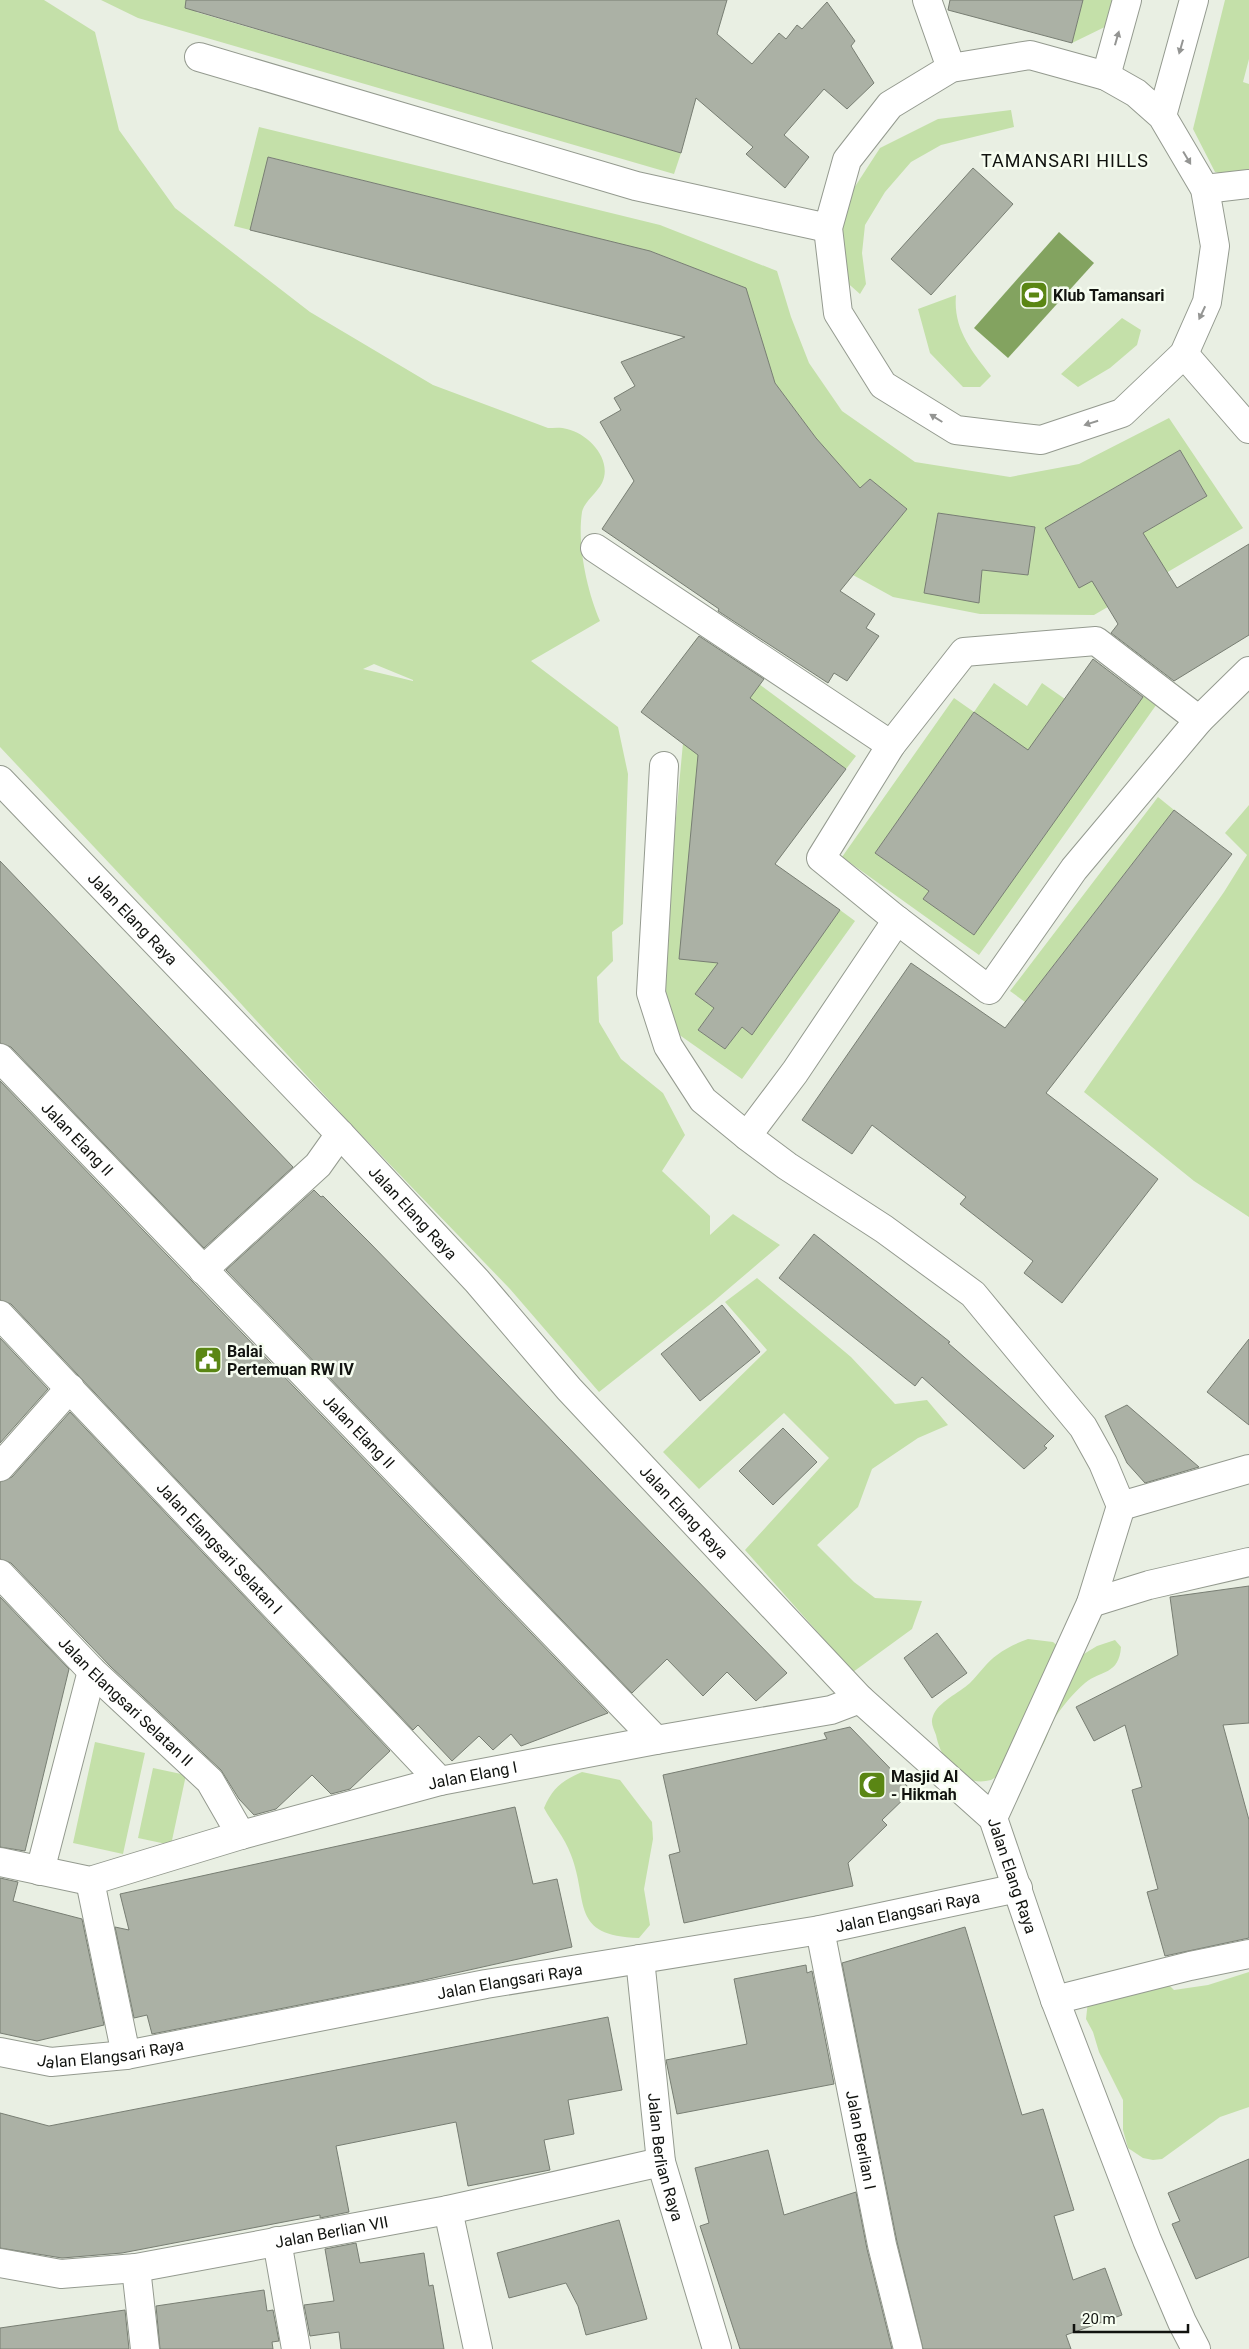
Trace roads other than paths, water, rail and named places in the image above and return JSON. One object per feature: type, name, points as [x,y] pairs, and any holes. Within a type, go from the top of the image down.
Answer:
[{"type":"street","points":[[927,0],[951,68]]},
{"type":"street","points":[[1106,76],[1127,0]]},
{"type":"street","points":[[1162,116],[1194,0]]},
{"type":"street","points":[[1030,55],[1106,76],[1136,93],[1162,116],[1205,189],[1215,246],[1207,302],[1184,354],[1122,413],[1041,440],[956,430],[883,385],[838,313],[828,228],[847,160],[890,105],[951,68],[1030,55]]},
{"type":"street","points":[[199,56],[636,186],[828,228]]},
{"type":"street","points":[[1205,189],[1249,184]]},
{"type":"street","points":[[1184,354],[1249,430]]},
{"type":"street","points":[[595,548],[891,745]]},
{"type":"street","points":[[1199,720],[1096,641],[964,652],[891,745],[821,858],[897,920],[989,990],[1074,869],[1199,720],[1249,671]]},
{"type":"street","points":[[664,766],[651,993],[668,1046],[702,1100],[787,1166],[884,1229],[973,1294],[1083,1427],[1103,1463],[1121,1506],[1090,1602],[994,1818]]},
{"type":"street","name":"Jalan Elang Raya","points":[[0,780],[340,1134],[478,1281],[576,1396],[860,1698],[994,1818],[1055,2000],[1147,2240],[1182,2322],[1196,2349]]},
{"type":"street","points":[[747,1136],[795,1072],[897,920]]},
{"type":"street","name":"Jalan Elang II","points":[[0,1058],[656,1740]]},
{"type":"street","points":[[204,1270],[318,1165],[340,1134]]},
{"type":"street","name":"Jalan Elangsari Selatan I","points":[[0,1315],[440,1781]]},
{"type":"street","points":[[0,1467],[70,1388]]},
{"type":"street","points":[[1121,1506],[1249,1469]]},
{"type":"street","points":[[1090,1602],[1149,1585],[1249,1562]]},
{"type":"street","name":"Jalan Elangsari Selatan II","points":[[0,1574],[92,1671],[210,1781],[241,1835]]},
{"type":"street","points":[[40,1872],[92,1671]]},
{"type":"street","name":"Jalan Elang I","points":[[90,1881],[241,1835],[440,1781],[656,1740],[831,1710],[860,1698]]},
{"type":"street","points":[[0,1862],[40,1872],[90,1881],[126,2055]]},
{"type":"street","name":"Jalan Elangsari Raya","points":[[0,2052],[51,2062],[126,2055],[486,1984],[820,1930],[1018,1888]]},
{"type":"street","name":"Jalan Berlian I","points":[[820,1930],[882,2245],[908,2349]]},
{"type":"street","points":[[1055,2000],[1190,1966],[1249,1954]]},
{"type":"street","name":"Jalan Berlian Raya","points":[[640,1959],[661,2162],[717,2349]]},
{"type":"street","name":"Jalan Berlian VII","points":[[0,2263],[61,2274],[136,2268],[448,2210],[661,2162]]},
{"type":"street","points":[[448,2210],[478,2349]]},
{"type":"street","points":[[277,2241],[296,2349]]},
{"type":"street","points":[[136,2268],[144,2349]]},
{"type":"place","name":"Klub Tamansari","points":[[1034,295]]},
{"type":"place","name":"Balai Pertemuan RW IV","points":[[208,1360]]},
{"type":"place","name":"Masjid Al - Hikmah","points":[[872,1785]]},
{"type":"district","name":"TAMANSARI HILLS","points":[[1065,161]]}]
